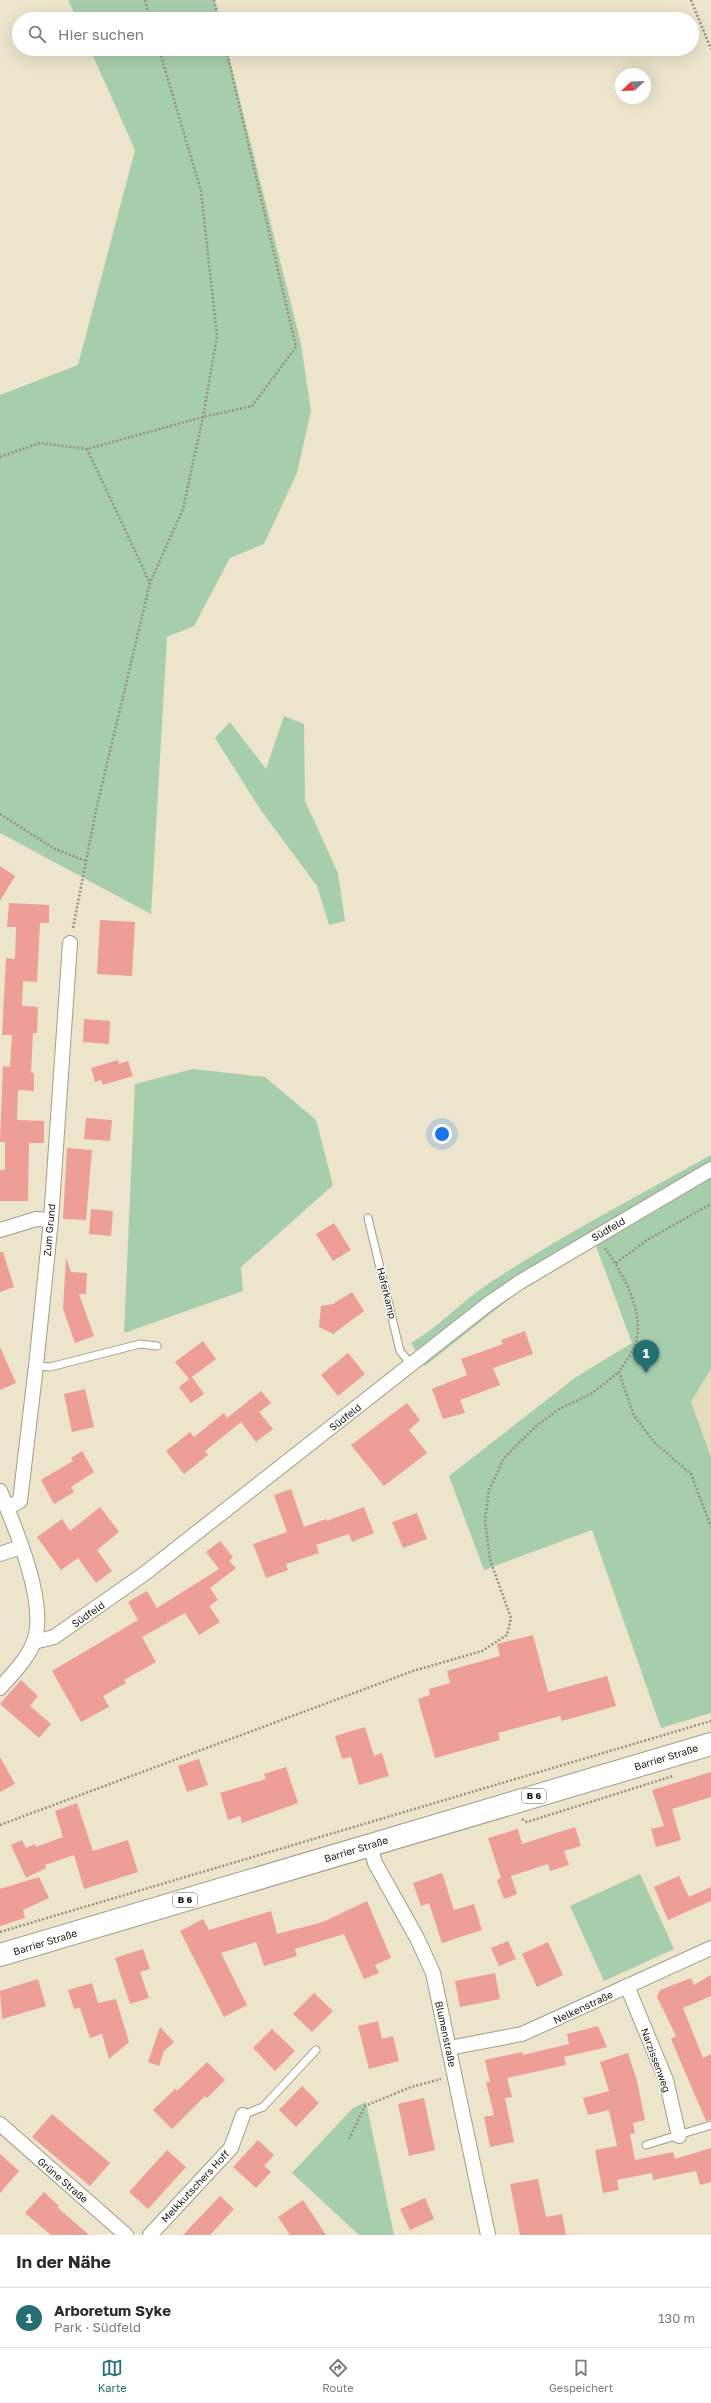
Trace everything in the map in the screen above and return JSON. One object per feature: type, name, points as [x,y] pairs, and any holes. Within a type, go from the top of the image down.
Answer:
[{"type":"main road","name":"Barrier Straße","points":[[0,1955],[711,1744]]},
{"type":"street","name":"Zum Grund","points":[[7,1508],[20,1501],[36,1366],[51,1220],[70,943]]},
{"type":"street","name":"Südfeld","points":[[34,1642],[54,1637],[144,1574],[488,1304],[599,1234],[711,1169]]},
{"type":"street","points":[[0,1230],[36,1219],[51,1220]]},
{"type":"street","points":[[0,1491],[21,1547],[37,1601],[38,1624],[34,1642],[22,1662],[0,1688]]},
{"type":"street","points":[[0,1554],[21,1547]]},
{"type":"street","name":"Blumenstraße","points":[[370,1845],[375,1863],[417,1938],[433,1973],[488,2235]]},
{"type":"street","name":"Nelkenstraße","points":[[449,2048],[522,2034],[711,1948]]},
{"type":"street","name":"Narzissenweg","points":[[628,1986],[666,2080],[679,2136]]},
{"type":"street","name":"Melkkutschers Hoff","points":[[150,2235],[231,2148],[244,2115]]},
{"type":"street","name":"Grüne Straße","points":[[0,2124],[126,2235]]},
{"type":"lane","name":"Haferkamp","points":[[368,1218],[400,1351],[412,1365]]},
{"type":"lane","points":[[36,1366],[50,1367],[140,1344],[157,1346]]},
{"type":"lane","name":"Melkkutschers Hoff","points":[[244,2115],[262,2107],[316,2050]]},
{"type":"lane","points":[[646,2145],[711,2125]]},
{"type":"path","points":[[145,0],[148,12]]},
{"type":"path","points":[[214,0],[217,12]]},
{"type":"path","points":[[691,0],[696,12]]},
{"type":"path","points":[[699,19],[711,48]]},
{"type":"path","points":[[70,943],[86,861],[150,583],[183,509],[203,417],[217,336],[201,191],[161,56]]},
{"type":"path","points":[[0,457],[40,443],[86,449],[203,417],[252,406],[296,346],[228,56]]},
{"type":"path","points":[[86,449],[150,583]]},
{"type":"path","points":[[0,814],[55,849],[86,861]]},
{"type":"path","points":[[616,1263],[647,1240],[711,1204]]},
{"type":"path","points":[[0,1825],[413,1671],[482,1651],[507,1635],[511,1618],[490,1560],[485,1520],[489,1490],[504,1458],[536,1426],[559,1410],[591,1394],[619,1372],[634,1346],[638,1331],[636,1315],[628,1289],[616,1263],[599,1234]]},
{"type":"path","points":[[619,1372],[634,1416],[655,1443],[690,1474],[711,1527]]},
{"type":"path","points":[[0,1932],[711,1721]]},
{"type":"path","points":[[349,2139],[365,2106],[411,2087],[455,2076]]},
{"type":"shaded area","points":[[711,1369],[711,1457],[691,1402]]},
{"type":"green space","points":[[68,0],[214,0],[218,12],[74,12]]},
{"type":"green space","points":[[93,56],[229,56],[301,344],[311,411],[297,473],[264,544],[230,558],[194,626],[167,637],[151,914],[0,833],[0,395],[78,365],[135,150]]},
{"type":"green space","points":[[284,716],[304,724],[305,801],[338,873],[345,921],[329,925],[317,886],[260,809],[215,738],[230,722],[266,769]]},
{"type":"green space","points":[[193,1069],[265,1077],[316,1120],[333,1185],[241,1267],[243,1291],[124,1333],[135,1084]]},
{"type":"green space","points":[[711,1155],[711,1369],[691,1402],[711,1457],[711,1713],[661,1728],[592,1530],[484,1570],[449,1476],[576,1377],[632,1343],[596,1246],[518,1292],[425,1366],[411,1343],[431,1330],[478,1291],[542,1250]]},
{"type":"green space","points":[[640,1874],[674,1949],[604,1981],[570,1906]]},
{"type":"green space","points":[[366,2102],[394,2235],[359,2235],[292,2173],[353,2108]]},
{"type":"building","points":[[0,866],[15,876],[0,901]]},
{"type":"building","points":[[9,903],[49,905],[49,923],[40,923],[37,982],[23,981],[22,1006],[38,1007],[37,1033],[33,1033],[31,1073],[34,1073],[34,1091],[18,1090],[17,1120],[44,1121],[44,1143],[29,1143],[28,1201],[0,1201],[0,1170],[5,1170],[5,1142],[0,1142],[3,1066],[10,1067],[12,1035],[2,1035],[6,958],[15,959],[16,927],[7,927]]},
{"type":"building","points":[[100,920],[135,922],[132,976],[97,974]]},
{"type":"building","points":[[84,1019],[110,1021],[109,1044],[83,1042]]},
{"type":"building","points":[[118,1060],[119,1064],[128,1061],[133,1076],[103,1085],[101,1080],[95,1082],[91,1068]]},
{"type":"building","points":[[86,1118],[112,1120],[110,1141],[84,1139]]},
{"type":"building","points":[[67,1148],[92,1150],[86,1220],[63,1219]]},
{"type":"building","points":[[91,1209],[113,1211],[111,1236],[89,1234]]},
{"type":"building","points":[[334,1223],[351,1250],[333,1261],[316,1234]]},
{"type":"building","points":[[0,1252],[3,1252],[14,1287],[0,1292]]},
{"type":"building","points":[[66,1258],[71,1272],[87,1273],[86,1294],[79,1294],[94,1336],[75,1343],[63,1309]]},
{"type":"building","points":[[352,1292],[364,1311],[333,1334],[319,1327],[321,1306],[333,1304]]},
{"type":"building","points":[[525,1331],[533,1354],[493,1368],[500,1385],[460,1400],[465,1413],[443,1419],[432,1389],[467,1375],[461,1359],[503,1344],[501,1340]]},
{"type":"building","points":[[203,1341],[216,1359],[189,1379],[175,1362]]},
{"type":"building","points":[[0,1347],[16,1383],[0,1390]]},
{"type":"building","points":[[348,1353],[365,1374],[338,1396],[321,1375]]},
{"type":"building","points":[[192,1377],[204,1394],[191,1403],[179,1387]]},
{"type":"building","points":[[85,1389],[94,1427],[72,1432],[64,1394]]},
{"type":"building","points":[[261,1391],[271,1403],[259,1412],[273,1429],[256,1442],[241,1422],[205,1451],[208,1455],[184,1474],[166,1451],[190,1432],[194,1437],[224,1413],[227,1418]]},
{"type":"building","points":[[407,1403],[420,1420],[409,1430],[427,1453],[384,1486],[351,1445]]},
{"type":"building","points":[[82,1451],[94,1472],[71,1487],[74,1492],[54,1504],[41,1480],[73,1461],[71,1458]]},
{"type":"building","points":[[291,1489],[304,1527],[326,1519],[327,1521],[364,1507],[374,1533],[352,1542],[349,1534],[316,1545],[319,1553],[286,1564],[288,1570],[266,1578],[253,1544],[287,1532],[274,1495]]},
{"type":"building","points":[[100,1507],[119,1532],[97,1550],[112,1571],[96,1583],[78,1558],[61,1570],[37,1537],[62,1519],[70,1531]]},
{"type":"building","points":[[417,1513],[427,1539],[403,1548],[392,1522]]},
{"type":"building","points":[[220,1541],[233,1557],[229,1561],[236,1568],[210,1588],[218,1600],[209,1606],[220,1622],[199,1635],[185,1613],[142,1637],[156,1662],[124,1680],[126,1683],[103,1696],[109,1707],[81,1722],[52,1671],[138,1620],[128,1602],[147,1591],[157,1608],[219,1569],[206,1552]]},
{"type":"building","points":[[533,1635],[548,1692],[607,1676],[616,1706],[562,1721],[560,1716],[498,1733],[500,1740],[435,1758],[418,1699],[430,1695],[429,1689],[450,1683],[447,1671],[500,1656],[497,1644]]},
{"type":"building","points":[[21,1680],[38,1696],[30,1706],[51,1724],[39,1738],[0,1704]]},
{"type":"building","points":[[365,1727],[374,1756],[382,1753],[389,1776],[359,1785],[351,1757],[342,1759],[335,1736]]},
{"type":"building","points":[[0,1757],[15,1784],[0,1792]]},
{"type":"building","points":[[199,1759],[208,1785],[187,1792],[178,1766]]},
{"type":"building","points":[[286,1767],[298,1803],[242,1823],[240,1816],[228,1820],[220,1793],[266,1779],[264,1774]]},
{"type":"building","points":[[711,1772],[711,1797],[672,1809],[681,1840],[656,1847],[651,1829],[664,1826],[652,1790]]},
{"type":"building","points":[[77,1803],[93,1851],[128,1840],[138,1872],[84,1889],[74,1855],[45,1865],[46,1868],[26,1878],[11,1845],[22,1840],[26,1848],[35,1844],[36,1847],[63,1837],[55,1811]]},
{"type":"building","points":[[575,1827],[581,1846],[564,1851],[569,1865],[550,1871],[548,1864],[511,1876],[517,1894],[504,1899],[497,1880],[501,1878],[488,1838],[518,1829],[522,1844]]},
{"type":"building","points":[[442,1873],[454,1910],[474,1904],[482,1930],[442,1943],[429,1903],[421,1906],[413,1883]]},
{"type":"building","points":[[679,1876],[689,1897],[711,1887],[711,1901],[668,1920],[654,1887]]},
{"type":"building","points":[[39,1877],[49,1898],[23,1910],[25,1918],[0,1926],[0,1889]]},
{"type":"building","points":[[367,1901],[391,1958],[375,1965],[379,1973],[364,1979],[344,1934],[295,1949],[297,1956],[264,1966],[256,1942],[221,1953],[247,2005],[224,2017],[180,1931],[203,1919],[209,1930],[271,1911],[277,1934],[323,1922]]},
{"type":"building","points":[[508,1941],[516,1959],[499,1966],[491,1948]]},
{"type":"building","points":[[548,1942],[563,1975],[537,1987],[522,1954]]},
{"type":"building","points":[[143,1949],[150,1969],[140,1972],[149,1998],[130,2004],[115,1958]]},
{"type":"building","points":[[495,1973],[500,1999],[460,2007],[455,1981]]},
{"type":"building","points":[[711,1975],[711,1996],[683,2008],[703,2058],[711,2054],[711,2120],[706,2121],[671,2039],[676,2036],[657,1997],[660,1990],[691,1978],[694,1985]]},
{"type":"building","points":[[38,1979],[46,2006],[2,2019],[0,1991]]},
{"type":"building","points":[[92,1983],[98,2003],[116,1999],[129,2042],[109,2059],[102,2034],[90,2038],[80,2008],[74,2009],[68,1990]]},
{"type":"building","points":[[314,1993],[333,2011],[312,2032],[293,2014]]},
{"type":"building","points":[[378,2021],[382,2039],[393,2036],[399,2061],[369,2069],[358,2026]]},
{"type":"building","points":[[598,2026],[607,2047],[564,2057],[566,2065],[507,2078],[512,2097],[505,2098],[514,2142],[490,2147],[484,2117],[494,2115],[486,2082],[490,2082],[485,2060],[522,2052],[523,2055],[569,2044],[567,2034]]},
{"type":"building","points":[[160,2027],[174,2042],[164,2051],[159,2066],[148,2062]]},
{"type":"building","points":[[272,2029],[295,2051],[275,2071],[253,2048]]},
{"type":"building","points":[[628,2053],[637,2081],[645,2120],[633,2123],[635,2133],[630,2134],[635,2160],[673,2152],[675,2159],[711,2148],[711,2182],[700,2185],[696,2171],[653,2180],[652,2173],[617,2180],[619,2190],[603,2193],[595,2150],[617,2146],[609,2110],[588,2115],[583,2098],[609,2091],[600,2062]]},
{"type":"building","points":[[207,2062],[225,2080],[207,2098],[205,2096],[172,2129],[153,2110],[175,2089],[177,2091]]},
{"type":"building","points":[[302,2086],[319,2103],[296,2127],[279,2110]]},
{"type":"building","points":[[424,2098],[435,2150],[409,2156],[398,2104]]},
{"type":"building","points":[[52,2114],[110,2163],[90,2186],[32,2137]]},
{"type":"building","points":[[258,2140],[274,2155],[264,2166],[271,2172],[256,2188],[233,2167]]},
{"type":"building","points":[[167,2150],[186,2167],[148,2209],[129,2192]]},
{"type":"building","points":[[0,2154],[19,2171],[0,2193]]},
{"type":"building","points":[[538,2179],[546,2217],[562,2214],[566,2235],[520,2235],[510,2184]]},
{"type":"building","points":[[44,2192],[59,2206],[57,2207],[89,2235],[51,2235],[25,2213]]},
{"type":"building","points":[[220,2196],[234,2209],[210,2235],[183,2235]]},
{"type":"building","points":[[425,2198],[434,2219],[410,2230],[400,2209]]},
{"type":"building","points":[[303,2200],[326,2235],[290,2235],[278,2217]]},
{"type":"place","name":"Arboretum Syke","points":[[646,1373]]}]
